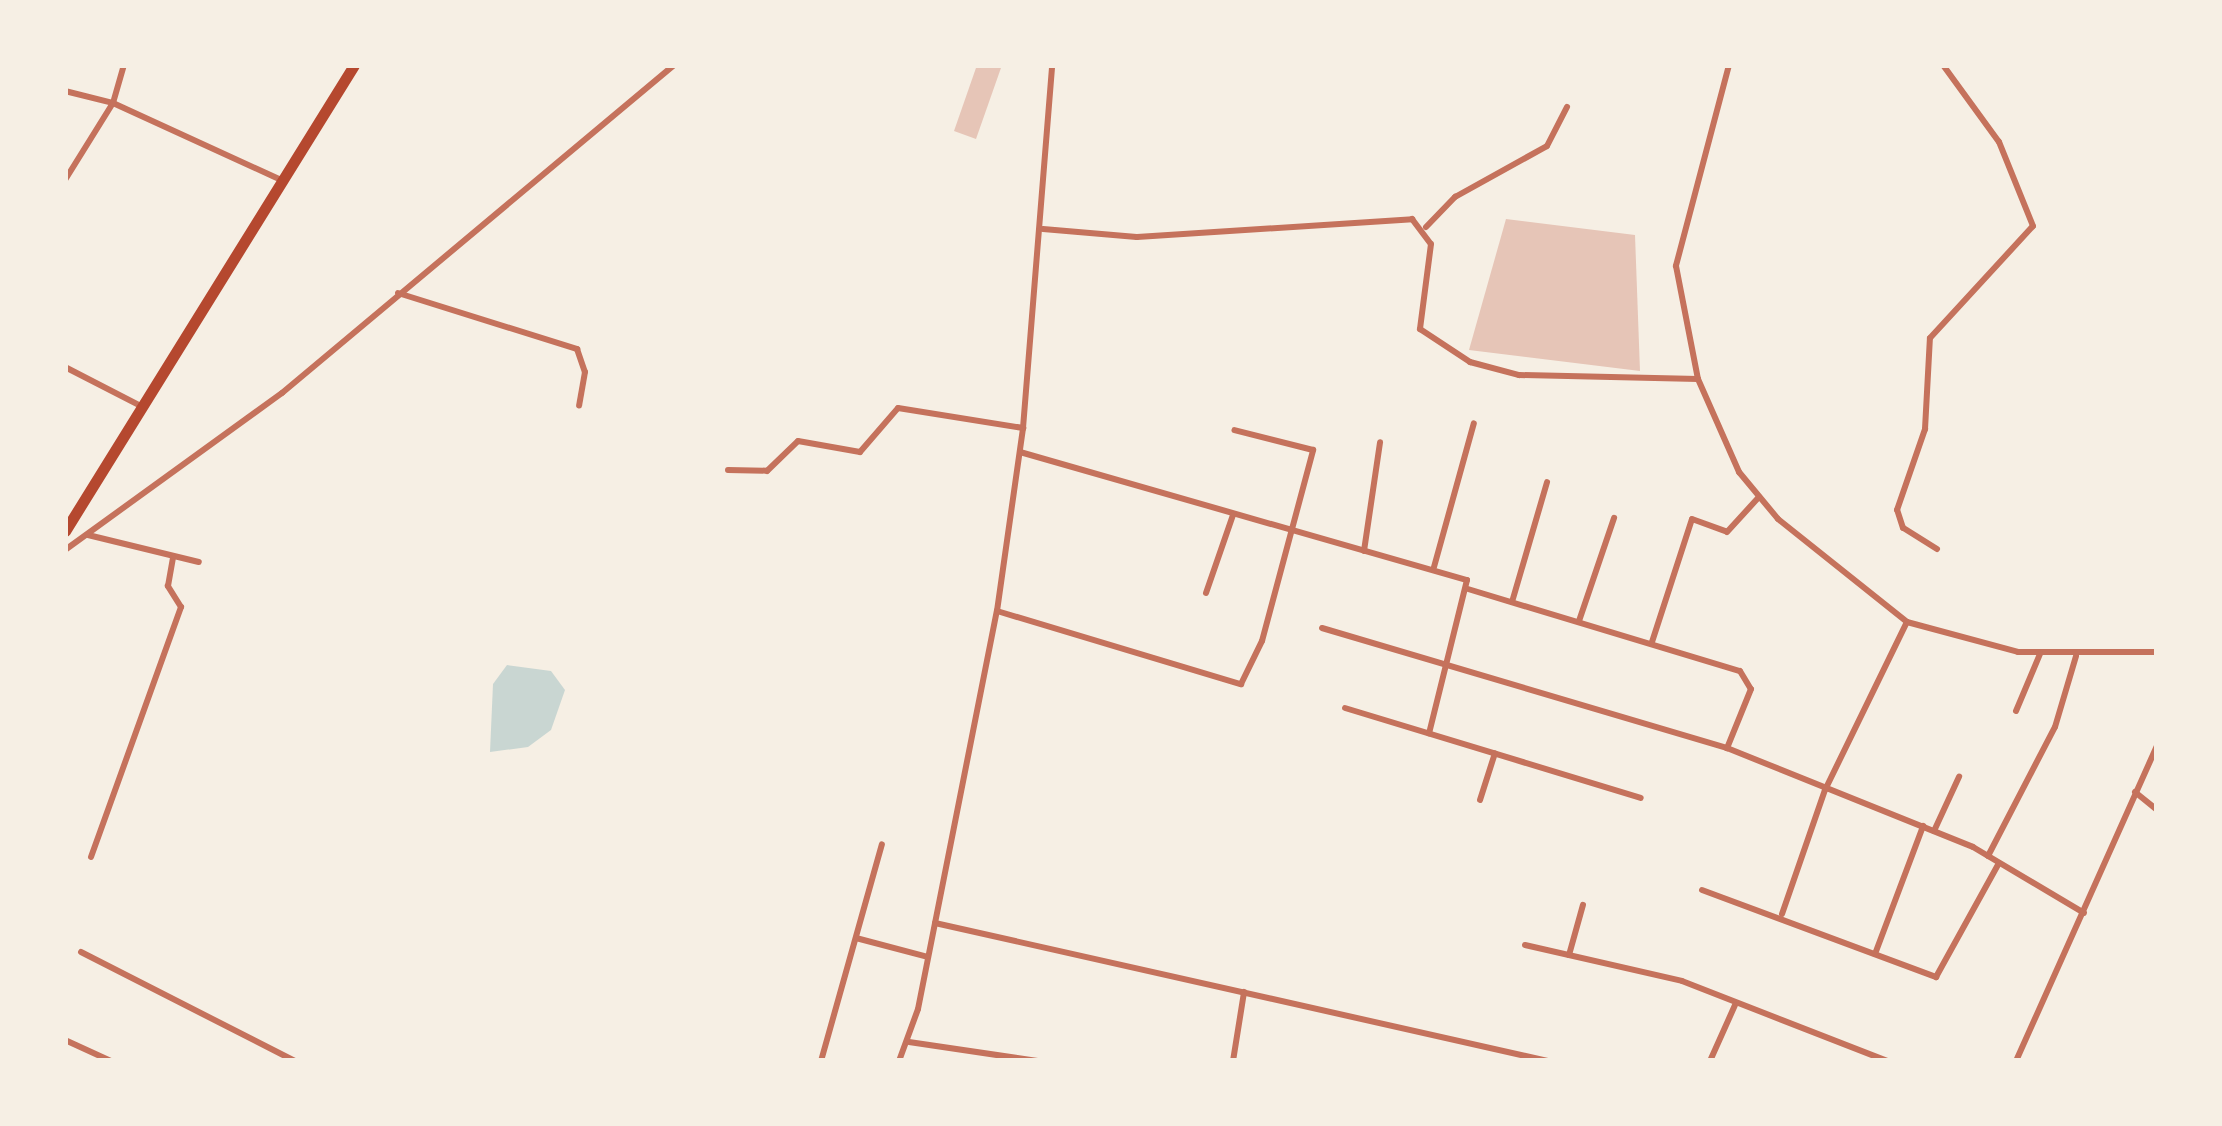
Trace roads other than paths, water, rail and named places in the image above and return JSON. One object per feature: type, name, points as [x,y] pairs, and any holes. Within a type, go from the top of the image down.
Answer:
[{"type":"highway","points":[[65,531],[354,65]]},
{"type":"street","points":[[65,180],[114,102],[124,65]]},
{"type":"street","points":[[65,550],[186,469],[674,65]]},
{"type":"street","points":[[900,1061],[909,1042],[928,957],[997,611],[1023,428],[1043,229],[1052,65]]},
{"type":"street","points":[[1729,65],[1676,266],[1698,379],[1759,497],[1907,622],[2040,654],[2157,652]]},
{"type":"street","points":[[1937,549],[1903,528],[1897,510],[1925,429],[1930,338],[2034,226],[1999,142],[1944,65]]},
{"type":"street","points":[[65,91],[114,102],[282,181]]},
{"type":"street","points":[[1567,107],[1547,146],[1455,197],[1426,227],[1420,329],[1470,362],[1519,376],[1698,379]]},
{"type":"street","points":[[1043,229],[1137,237],[1378,216],[1426,227]]},
{"type":"street","points":[[398,293],[577,349],[585,372],[579,405]]},
{"type":"street","points":[[65,367],[141,406]]},
{"type":"street","points":[[728,470],[766,471],[798,441],[860,452],[898,408],[1023,428]]},
{"type":"street","points":[[1434,567],[1474,424]]},
{"type":"street","points":[[997,611],[1241,684],[1262,641],[1313,450],[1234,430]]},
{"type":"street","points":[[1364,551],[1380,442]]},
{"type":"street","points":[[1020,452],[1288,533],[1434,567],[1467,580],[1468,589],[1428,732]]},
{"type":"street","points":[[1512,602],[1548,482]]},
{"type":"street","points":[[1652,642],[1692,520],[1728,532],[1759,497]]},
{"type":"street","points":[[1206,593],[1233,515]]},
{"type":"street","points":[[1580,621],[1614,518]]},
{"type":"street","points":[[87,535],[199,562]]},
{"type":"street","points":[[91,857],[181,607],[168,586],[172,557]]},
{"type":"street","points":[[1468,589],[1652,642],[1748,679],[1728,748]]},
{"type":"street","points":[[1782,914],[1826,787],[1907,622]]},
{"type":"street","points":[[1322,628],[1448,662],[1728,748],[1988,856],[2084,913]]},
{"type":"street","points":[[2016,711],[2040,654]]},
{"type":"street","points":[[1988,856],[2056,727],[2076,656]]},
{"type":"street","points":[[1344,708],[1642,798]]},
{"type":"street","points":[[2016,1061],[2157,746]]},
{"type":"street","points":[[1480,800],[1495,753]]},
{"type":"street","points":[[1934,831],[1959,777]]},
{"type":"street","points":[[2135,792],[2157,810]]},
{"type":"street","points":[[1875,954],[1923,826]]},
{"type":"street","points":[[822,1061],[882,844]]},
{"type":"street","points":[[1702,890],[1782,914],[1875,954],[1940,974],[1999,863]]},
{"type":"street","points":[[1569,955],[1583,905]]},
{"type":"street","points":[[935,923],[1513,1057],[1548,1061]]},
{"type":"street","points":[[856,938],[928,957]]},
{"type":"street","points":[[1525,945],[1682,981],[1734,1005],[1887,1061]]},
{"type":"street","points":[[81,952],[295,1061]]},
{"type":"street","points":[[1233,1061],[1244,992]]},
{"type":"street","points":[[1710,1061],[1734,1005]]},
{"type":"street","points":[[65,1040],[111,1061]]},
{"type":"street","points":[[909,1042],[1038,1061]]}]
